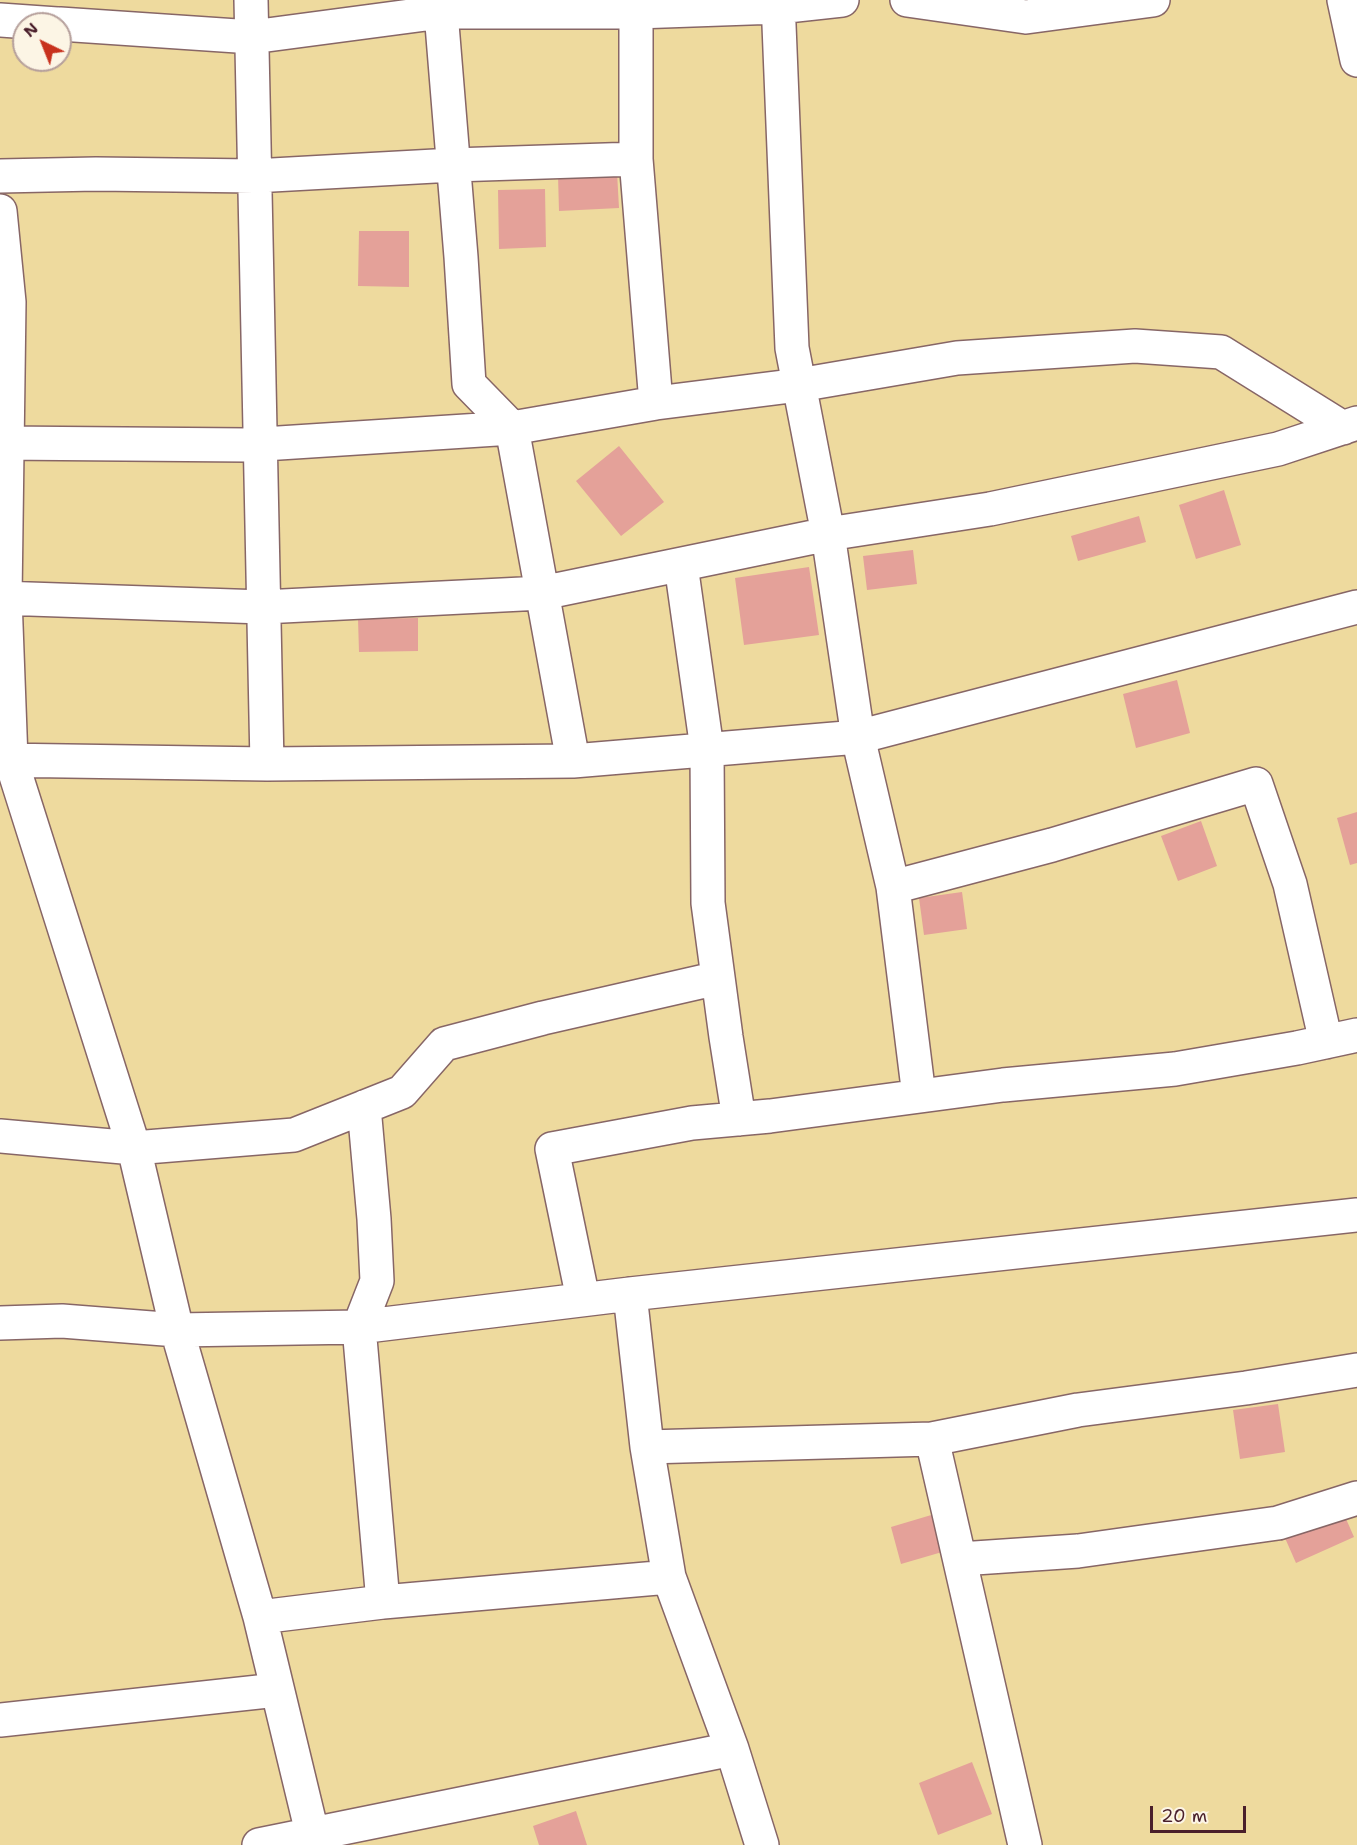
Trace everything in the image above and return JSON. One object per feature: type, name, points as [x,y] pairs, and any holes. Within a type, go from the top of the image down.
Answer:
[{"type":"street","points":[[251,0],[267,764]]},
{"type":"street","points":[[72,25],[252,37],[440,6],[636,6],[842,0]]},
{"type":"street","points":[[907,0],[1026,17],[1153,0]]},
{"type":"street","points":[[1344,0],[1357,60]]},
{"type":"street","points":[[778,3],[792,348],[828,534],[858,737],[893,887],[919,1096]]},
{"type":"street","points":[[0,4],[0,27]]},
{"type":"street","points":[[440,6],[469,384],[512,428],[573,761]]},
{"type":"street","points":[[636,6],[636,159],[656,403]]},
{"type":"street","points":[[0,176],[96,174],[254,176],[453,165],[636,159]]},
{"type":"street","points":[[0,211],[4,302],[2,598],[5,760],[134,1148],[177,1330],[260,1617],[314,1840]]},
{"type":"street","points":[[3,443],[260,444],[512,428],[656,403],[800,385],[957,358],[1135,346],[1221,352],[1350,425]]},
{"type":"street","points":[[2,598],[263,607],[542,593],[828,534],[990,509],[1278,449],[1350,425]]},
{"type":"street","points":[[681,565],[707,749],[708,903],[739,1119]]},
{"type":"street","points":[[5,760],[267,764],[573,761],[858,737],[1357,607]]},
{"type":"street","points":[[583,1299],[552,1149],[692,1123],[1003,1085],[1175,1069],[1342,1038],[1256,784],[1052,846],[893,887]]},
{"type":"street","points":[[0,1136],[134,1148],[294,1135],[402,1092],[444,1044],[543,1018],[718,978]]},
{"type":"street","points":[[364,1107],[377,1281],[359,1327],[383,1602]]},
{"type":"street","points":[[0,1323],[62,1321],[177,1330],[359,1327],[583,1299],[1357,1215]]},
{"type":"street","points":[[630,1294],[647,1447],[669,1577],[732,1749],[762,1845]]},
{"type":"street","points":[[647,1447],[932,1439],[1078,1410],[1245,1388],[1357,1370]]},
{"type":"street","points":[[932,1439],[1025,1845]]},
{"type":"street","points":[[960,1559],[1078,1551],[1278,1523],[1357,1498]]},
{"type":"street","points":[[260,1617],[383,1602],[669,1577]]},
{"type":"street","points":[[0,1720],[277,1690]]},
{"type":"street","points":[[259,1845],[314,1840],[732,1749]]},
{"type":"sand","points":[[0,0],[1357,0],[1357,1845],[0,1845]]},
{"type":"building","points":[[617,172],[619,208],[559,211],[558,175]]},
{"type":"building","points":[[545,189],[546,247],[499,249],[498,190]]},
{"type":"building","points":[[359,231],[409,231],[409,287],[358,286]]},
{"type":"building","points":[[619,446],[664,502],[621,536],[576,481]]},
{"type":"building","points":[[1224,490],[1241,545],[1196,559],[1179,505]]},
{"type":"building","points":[[1139,516],[1146,542],[1078,561],[1071,536]]},
{"type":"building","points":[[913,550],[917,584],[867,590],[863,556]]},
{"type":"building","points":[[809,567],[819,635],[744,645],[735,578]]},
{"type":"building","points":[[418,618],[418,651],[359,652],[358,619]]},
{"type":"building","points":[[1177,680],[1190,733],[1136,748],[1123,694]]},
{"type":"building","points":[[1357,812],[1357,863],[1350,865],[1337,818]]},
{"type":"building","points":[[1201,821],[1217,866],[1178,881],[1161,836]]},
{"type":"building","points":[[962,892],[967,929],[924,935],[919,898]]},
{"type":"building","points":[[1278,1404],[1285,1452],[1240,1459],[1233,1410]]},
{"type":"building","points":[[1343,1512],[1354,1537],[1296,1563],[1285,1538]]},
{"type":"building","points":[[938,1513],[949,1550],[901,1564],[891,1527]]},
{"type":"building","points":[[972,1762],[992,1814],[938,1835],[919,1783]]},
{"type":"building","points":[[576,1811],[587,1845],[539,1845],[533,1826]]}]
